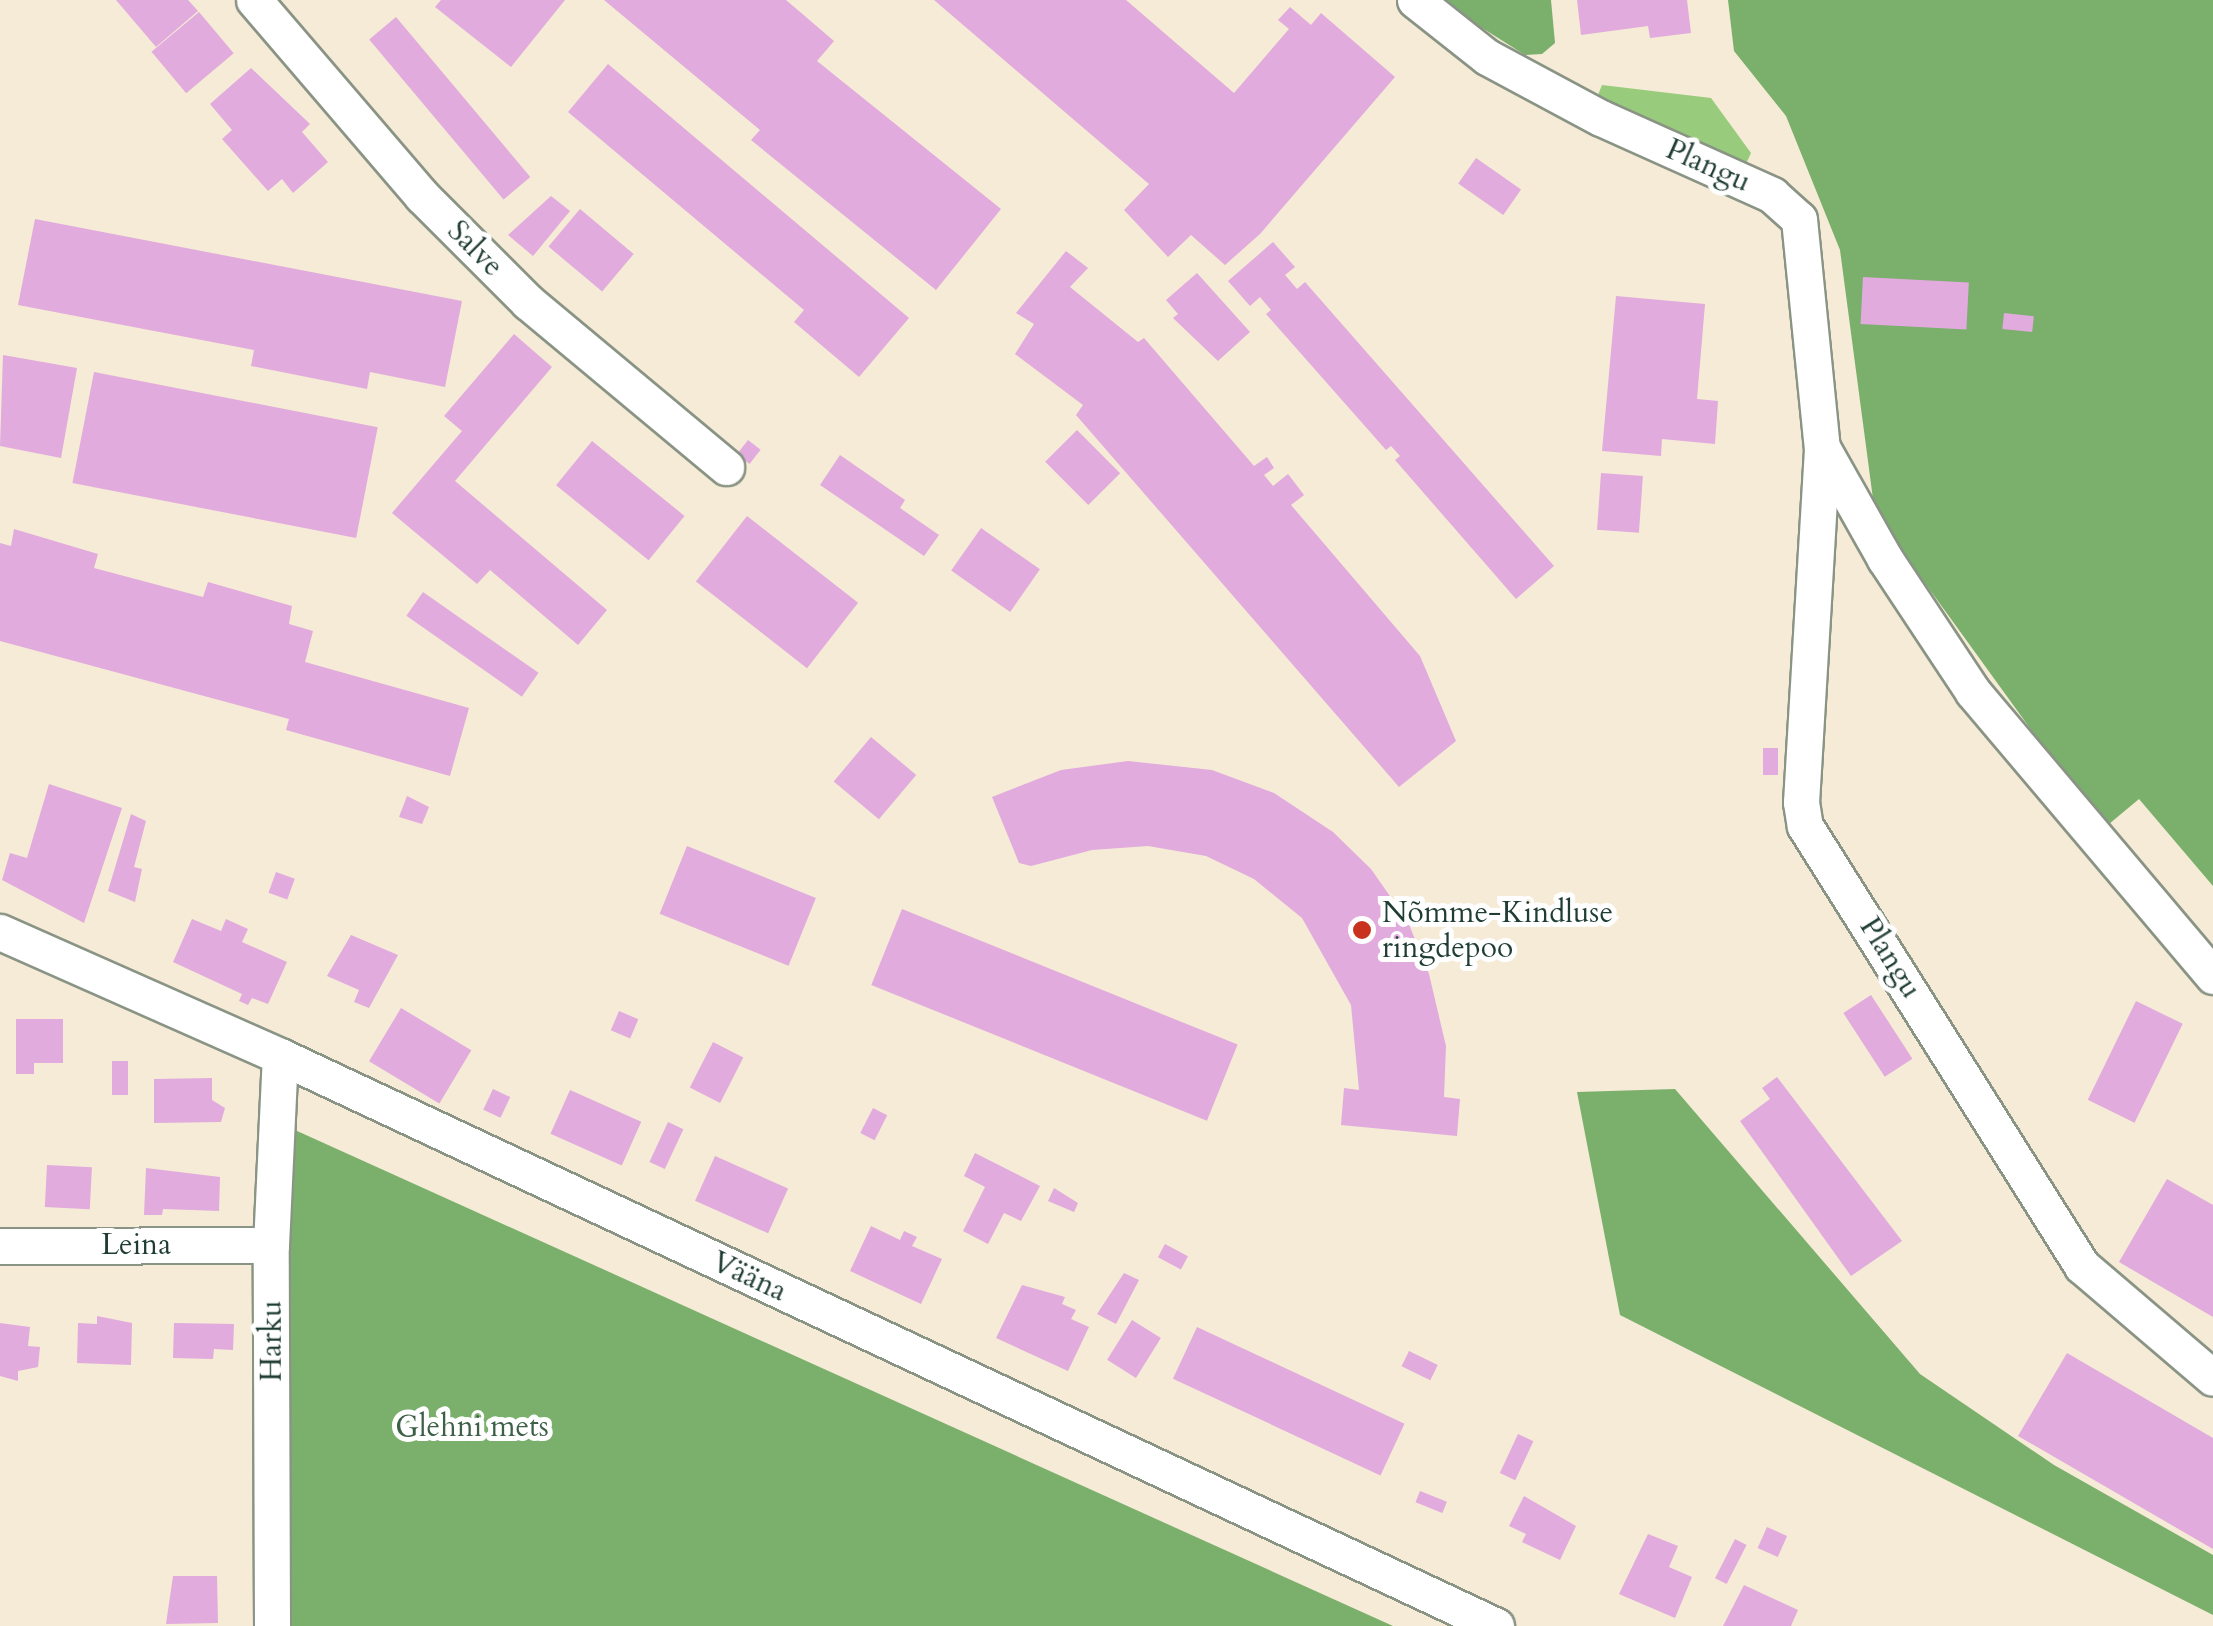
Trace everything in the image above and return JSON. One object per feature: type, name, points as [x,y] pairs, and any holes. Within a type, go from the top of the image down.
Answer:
[{"type":"street","name":"Salve","points":[[254,0],[422,196],[528,302],[726,466]]},
{"type":"street","name":"Plangu","points":[[1415,0],[1487,57],[1602,118],[1772,195],[1800,219],[1822,448],[1801,802],[1806,826],[2082,1266],[2213,1378]]},
{"type":"street","name":"Plangu","points":[[1822,448],[1885,559],[1973,692],[2213,976]]},
{"type":"street","name":"Vääna","points":[[0,932],[280,1056],[1496,1626]]},
{"type":"street","name":"Harku","points":[[272,1626],[272,1245],[280,1056]]},
{"type":"street","name":"Leina","points":[[0,1246],[272,1245]]},
{"type":"green space","points":[[1438,0],[1551,0],[1555,43],[1542,54],[1525,55]]},
{"type":"green space","points":[[1728,0],[2213,0],[2213,886],[2139,799],[2103,829],[1875,514],[1840,250],[1786,116],[1734,51]]},
{"type":"green space","points":[[1602,85],[1711,98],[1751,153],[1746,164],[1596,100]]},
{"type":"green space","points":[[1675,1089],[1920,1374],[2054,1465],[2213,1555],[2213,1615],[1620,1315],[1577,1092]]},
{"type":"green space","name":"Glehni mets","points":[[275,1121],[1393,1626],[272,1626]]},
{"type":"building","points":[[116,0],[188,0],[198,11],[156,47]]},
{"type":"building","points":[[441,0],[565,0],[511,67],[435,7]]},
{"type":"building","points":[[604,0],[786,0],[834,41],[817,61],[1001,209],[936,290],[751,140],[760,130]]},
{"type":"building","points":[[934,0],[1126,0],[1234,93],[1289,29],[1278,20],[1290,7],[1311,25],[1321,13],[1395,77],[1260,234],[1225,265],[1191,235],[1168,257],[1124,210],[1149,184]]},
{"type":"building","points":[[1577,0],[1687,0],[1691,33],[1650,38],[1648,26],[1581,35]]},
{"type":"building","points":[[199,12],[234,53],[186,93],[152,52]]},
{"type":"building","points":[[396,17],[530,177],[504,200],[369,39]]},
{"type":"building","points":[[608,64],[909,318],[859,377],[794,322],[804,310],[568,112]]},
{"type":"building","points":[[251,68],[310,124],[302,132],[328,162],[293,193],[282,179],[268,191],[222,139],[232,130],[210,104]]},
{"type":"building","points":[[1476,158],[1521,190],[1503,215],[1458,183]]},
{"type":"building","points":[[551,196],[570,211],[533,256],[508,235]]},
{"type":"building","points":[[580,209],[634,254],[602,292],[549,247]]},
{"type":"building","points":[[35,219],[462,301],[445,387],[370,372],[367,389],[251,366],[254,350],[18,305]]},
{"type":"building","points":[[1273,242],[1295,267],[1285,275],[1297,289],[1305,282],[1554,566],[1516,599],[1395,460],[1400,456],[1391,446],[1386,450],[1266,314],[1271,310],[1260,297],[1250,306],[1228,281]]},
{"type":"building","points":[[1066,251],[1088,268],[1070,287],[1138,342],[1144,338],[1254,466],[1267,457],[1274,468],[1264,475],[1273,486],[1288,474],[1304,495],[1291,505],[1420,656],[1456,741],[1399,787],[1076,415],[1083,405],[1015,354],[1034,324],[1016,313]]},
{"type":"building","points":[[1197,273],[1250,332],[1218,361],[1173,318],[1178,314],[1166,300]]},
{"type":"building","points":[[1863,277],[1969,283],[1966,329],[1861,324]]},
{"type":"building","points":[[1616,296],[1705,304],[1697,399],[1718,401],[1715,444],[1662,439],[1661,456],[1602,451]]},
{"type":"building","points":[[2004,313],[2034,316],[2032,332],[2002,329]]},
{"type":"building","points":[[514,334],[552,367],[455,481],[607,610],[578,645],[490,570],[477,584],[392,513],[462,431],[444,416]]},
{"type":"building","points":[[3,355],[77,368],[61,458],[0,446]]},
{"type":"building","points":[[94,372],[378,427],[356,538],[72,483]]},
{"type":"building","points":[[1077,430],[1120,473],[1088,505],[1045,462]]},
{"type":"building","points":[[748,440],[761,450],[750,464],[737,454]]},
{"type":"building","points":[[592,441],[684,516],[649,560],[556,485]]},
{"type":"building","points":[[840,455],[905,500],[900,508],[939,535],[924,556],[820,485]]},
{"type":"building","points":[[1601,473],[1643,476],[1639,533],[1597,530]]},
{"type":"building","points":[[747,516],[858,603],[807,668],[696,581]]},
{"type":"building","points":[[981,528],[1040,569],[1010,612],[951,571]]},
{"type":"building","points":[[14,529],[98,554],[94,568],[203,597],[208,582],[292,606],[289,624],[313,631],[305,662],[469,708],[450,776],[286,730],[289,719],[0,641],[0,543],[11,546]]},
{"type":"building","points":[[423,592],[539,673],[522,697],[406,616]]},
{"type":"building","points":[[871,737],[916,775],[879,819],[834,781]]},
{"type":"building","points":[[1763,748],[1778,748],[1778,775],[1763,775]]},
{"type":"building","name":"Nõmme-Kindluse ringdepoo","points":[[1128,761],[1212,770],[1274,793],[1333,832],[1371,869],[1408,922],[1429,974],[1446,1046],[1444,1097],[1460,1099],[1457,1136],[1341,1125],[1344,1088],[1359,1090],[1351,1005],[1302,918],[1254,879],[1206,856],[1148,846],[1092,850],[1031,866],[1019,863],[992,797],[1061,770]]},
{"type":"building","points":[[49,784],[122,808],[84,923],[2,880],[10,853],[27,858]]},
{"type":"building","points":[[407,796],[429,807],[422,824],[399,817]]},
{"type":"building","points":[[131,814],[146,821],[134,867],[142,869],[135,902],[108,891]]},
{"type":"building","points":[[687,846],[816,898],[789,966],[660,914]]},
{"type":"building","points":[[276,872],[295,879],[287,900],[268,893]]},
{"type":"building","points":[[902,909],[1238,1045],[1207,1121],[871,985]]},
{"type":"building","points":[[192,919],[221,931],[226,919],[248,929],[242,942],[287,962],[268,1004],[252,998],[248,1005],[239,1001],[242,994],[173,962]]},
{"type":"building","points":[[351,935],[398,955],[369,1008],[354,1002],[359,990],[327,976]]},
{"type":"building","points":[[1871,995],[1912,1059],[1885,1077],[1843,1013]]},
{"type":"building","points":[[2136,1001],[2183,1024],[2135,1123],[2088,1100]]},
{"type":"building","points":[[401,1008],[471,1050],[439,1103],[369,1061]]},
{"type":"building","points":[[619,1011],[638,1019],[630,1039],[611,1030]]},
{"type":"building","points":[[16,1019],[63,1019],[63,1063],[34,1063],[34,1074],[16,1074]]},
{"type":"building","points":[[713,1042],[743,1057],[720,1103],[690,1087]]},
{"type":"building","points":[[112,1061],[128,1061],[128,1095],[112,1095]]},
{"type":"building","points":[[1777,1077],[1902,1241],[1851,1276],[1740,1121],[1770,1099],[1762,1088]]},
{"type":"building","points":[[212,1078],[212,1100],[225,1108],[221,1122],[154,1123],[154,1079]]},
{"type":"building","points":[[493,1089],[510,1097],[500,1118],[483,1110]]},
{"type":"building","points":[[570,1090],[641,1122],[622,1166],[550,1134]]},
{"type":"building","points":[[873,1108],[887,1115],[875,1140],[860,1133]]},
{"type":"building","points":[[668,1122],[683,1129],[665,1169],[649,1162]]},
{"type":"building","points":[[975,1153],[1040,1186],[1021,1221],[1004,1213],[988,1244],[963,1231],[985,1187],[964,1176]]},
{"type":"building","points":[[715,1156],[788,1189],[768,1233],[695,1201]]},
{"type":"building","points":[[47,1165],[92,1167],[90,1209],[45,1207]]},
{"type":"building","points":[[146,1168],[220,1177],[219,1211],[163,1209],[162,1215],[144,1215]]},
{"type":"building","points":[[2167,1179],[2213,1205],[2213,1317],[2119,1262]]},
{"type":"building","points":[[1054,1188],[1078,1203],[1074,1212],[1048,1201]]},
{"type":"building","points":[[871,1226],[900,1240],[904,1231],[917,1237],[912,1246],[942,1259],[921,1304],[850,1271]]},
{"type":"building","points":[[1165,1244],[1188,1256],[1181,1269],[1158,1257]]},
{"type":"building","points":[[1124,1273],[1139,1280],[1116,1324],[1097,1314]]},
{"type":"building","points":[[1022,1285],[1065,1297],[1062,1304],[1076,1310],[1071,1319],[1089,1327],[1068,1371],[996,1338]]},
{"type":"building","points":[[97,1316],[132,1323],[131,1365],[77,1363],[78,1323],[97,1324]]},
{"type":"building","points":[[1132,1320],[1161,1338],[1136,1378],[1107,1360]]},
{"type":"building","points":[[0,1323],[30,1327],[28,1346],[40,1347],[38,1367],[18,1371],[18,1381],[0,1376]]},
{"type":"building","points":[[174,1323],[234,1324],[233,1350],[214,1349],[213,1359],[173,1358]]},
{"type":"building","points":[[1197,1327],[1405,1424],[1380,1475],[1173,1379]]},
{"type":"building","points":[[1409,1351],[1438,1365],[1430,1380],[1402,1366]]},
{"type":"building","points":[[2067,1353],[2213,1438],[2213,1549],[2018,1436]]},
{"type":"building","points":[[1518,1434],[1533,1441],[1515,1480],[1500,1473]]},
{"type":"building","points":[[1420,1491],[1447,1502],[1442,1513],[1416,1502]]},
{"type":"building","points":[[1524,1496],[1576,1526],[1560,1560],[1522,1542],[1526,1534],[1509,1526]]},
{"type":"building","points":[[1767,1527],[1787,1536],[1778,1557],[1758,1548]]},
{"type":"building","points":[[1648,1534],[1678,1546],[1669,1567],[1692,1577],[1675,1618],[1619,1594]]},
{"type":"building","points":[[1735,1539],[1747,1545],[1727,1584],[1715,1578]]},
{"type":"building","points":[[173,1576],[217,1576],[218,1623],[166,1624]]},
{"type":"building","points":[[1744,1585],[1798,1610],[1791,1626],[1723,1626]]},
{"type":"place","name":"Nõmme-Kindluse ringdepoo","points":[[1362,930]]}]
